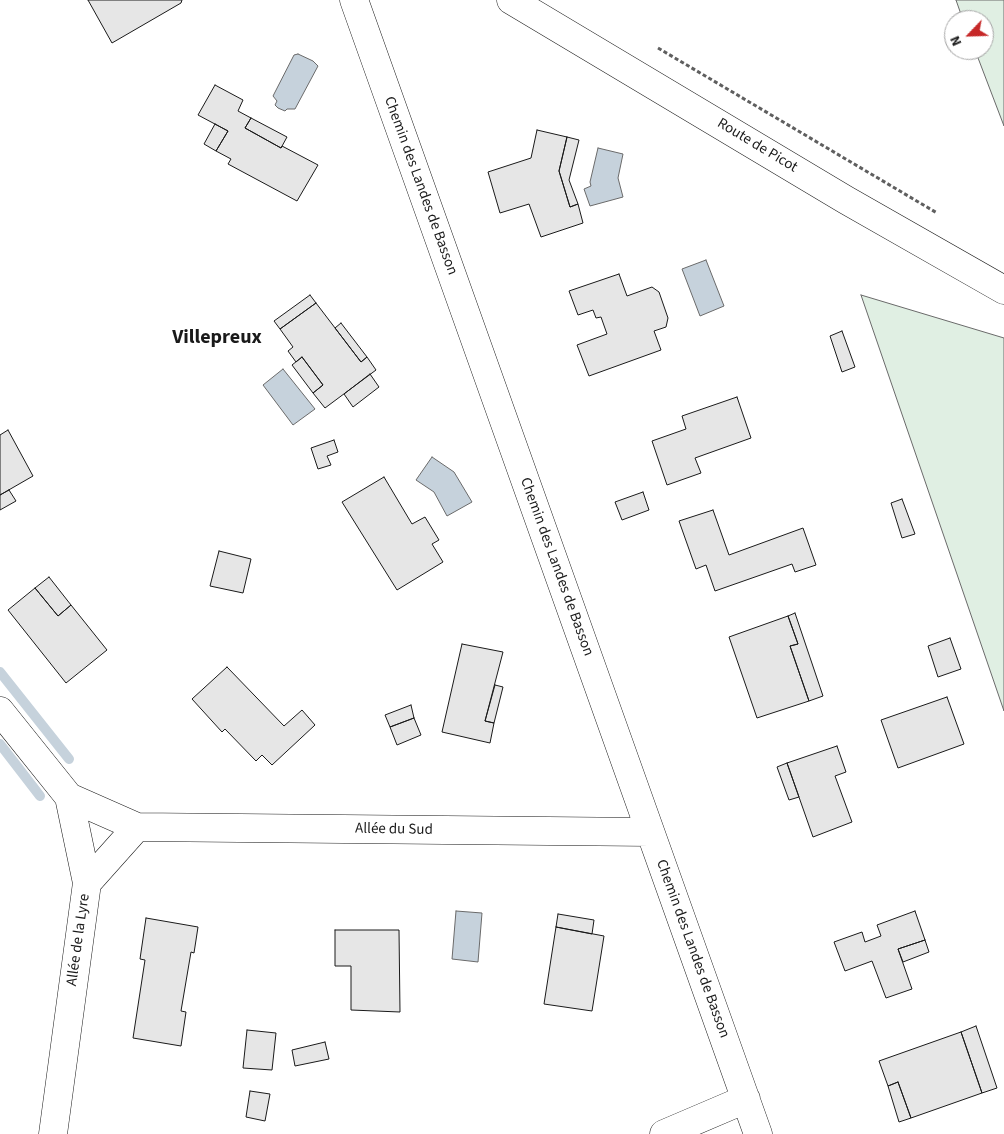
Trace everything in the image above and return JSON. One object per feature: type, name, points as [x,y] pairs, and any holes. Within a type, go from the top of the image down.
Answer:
[{"type":"street","name":"Chemin des Landes de Basson","points":[[354,0],[758,1134]]},
{"type":"street","name":"Route de Picot","points":[[511,0],[846,200],[1004,290]]},
{"type":"street","name":"Allée de la Lyre","points":[[0,711],[70,797],[87,883],[53,1134]]},
{"type":"street","name":"Allée du Sud","points":[[70,797],[137,827],[650,832]]},
{"type":"street","points":[[87,883],[137,827]]},
{"type":"street","points":[[664,1134],[746,1099]]},
{"type":"path","points":[[653,45],[944,217]]},
{"type":"green space","points":[[956,0],[1004,0],[1004,126],[979,60],[994,60],[994,10],[960,10]]},
{"type":"green space","points":[[861,295],[1004,338],[1004,711]]},
{"type":"shaded area","points":[[298,54],[313,61],[318,66],[295,109],[287,109],[285,111],[275,105],[277,101],[273,96],[294,55]]},
{"type":"shaded area","points":[[598,148],[623,154],[618,178],[623,197],[590,206],[584,189],[591,186],[590,182]]},
{"type":"shaded area","points":[[706,260],[724,306],[700,316],[682,269]]},
{"type":"shaded area","points":[[283,369],[315,409],[293,425],[263,385]]},
{"type":"shaded area","points":[[432,457],[454,472],[472,502],[447,516],[434,492],[416,480]]},
{"type":"shaded area","points":[[456,911],[482,913],[478,962],[452,959]]},
{"type":"building","points":[[88,0],[182,0],[181,3],[112,43]]},
{"type":"building","points":[[215,85],[243,100],[238,111],[251,118],[245,128],[281,148],[282,146],[318,165],[297,201],[228,164],[231,159],[216,151],[228,131],[198,115]]},
{"type":"building","points":[[251,118],[287,137],[281,148],[245,128]]},
{"type":"building","points":[[215,124],[228,131],[216,151],[204,144]]},
{"type":"building","points":[[537,130],[567,137],[559,171],[570,207],[578,204],[583,223],[541,237],[529,204],[500,213],[488,172],[531,158]]},
{"type":"building","points":[[567,137],[579,140],[569,180],[578,204],[570,207],[559,171]]},
{"type":"building","points":[[619,274],[627,296],[652,287],[659,292],[668,318],[666,327],[654,331],[661,350],[589,376],[577,345],[607,334],[601,317],[596,318],[593,310],[578,315],[569,291]]},
{"type":"building","points":[[310,295],[316,303],[280,329],[274,321]]},
{"type":"building","points":[[316,303],[361,362],[367,357],[376,370],[325,408],[313,393],[323,385],[302,357],[296,362],[288,351],[293,347],[280,329]]},
{"type":"building","points":[[341,323],[367,357],[361,362],[335,328]]},
{"type":"building","points":[[842,331],[855,367],[842,372],[830,336]]},
{"type":"building","points":[[302,357],[323,385],[313,393],[292,365]]},
{"type":"building","points":[[370,374],[379,387],[353,407],[344,394]]},
{"type":"building","points":[[737,397],[751,438],[695,458],[701,473],[667,485],[652,441],[686,429],[682,416]]},
{"type":"building","points":[[8,430],[33,476],[0,495],[0,435]]},
{"type":"building","points":[[334,440],[338,452],[327,456],[331,465],[318,469],[311,448]]},
{"type":"building","points":[[384,477],[412,524],[425,517],[439,540],[432,544],[443,562],[397,590],[342,502]]},
{"type":"building","points":[[9,490],[16,501],[0,510],[0,495]]},
{"type":"building","points":[[643,492],[649,510],[622,520],[615,502]]},
{"type":"building","points":[[902,499],[915,534],[902,538],[891,503]]},
{"type":"building","points":[[713,510],[729,555],[803,528],[816,565],[795,572],[792,564],[715,591],[706,565],[696,569],[679,521]]},
{"type":"building","points":[[219,551],[251,559],[243,593],[210,586]]},
{"type":"building","points":[[49,577],[71,605],[58,616],[35,588]]},
{"type":"building","points":[[35,588],[58,616],[71,605],[107,650],[66,683],[8,610]]},
{"type":"building","points":[[795,613],[823,696],[809,701],[790,646],[798,644],[788,616]]},
{"type":"building","points":[[788,616],[798,644],[790,646],[809,701],[757,718],[729,637]]},
{"type":"building","points":[[950,638],[961,669],[938,677],[928,646]]},
{"type":"building","points":[[462,644],[503,652],[485,721],[494,723],[490,743],[442,732]]},
{"type":"building","points":[[227,667],[284,726],[302,710],[315,725],[272,765],[262,755],[256,761],[225,729],[222,732],[192,699]]},
{"type":"building","points":[[495,685],[503,687],[494,723],[485,721]]},
{"type":"building","points":[[947,697],[964,744],[898,768],[881,720]]},
{"type":"building","points":[[411,705],[414,718],[390,727],[385,715]]},
{"type":"building","points":[[414,718],[421,735],[397,745],[390,727]]},
{"type":"building","points":[[837,746],[846,772],[835,776],[852,822],[813,837],[787,763]]},
{"type":"building","points":[[787,763],[799,797],[789,800],[777,767]]},
{"type":"building","points":[[915,911],[925,940],[898,949],[912,989],[886,998],[872,961],[845,971],[834,942],[862,932],[865,942],[881,936],[877,925]]},
{"type":"building","points":[[558,914],[594,920],[592,934],[556,927]]},
{"type":"building","points":[[146,918],[198,927],[194,953],[191,952],[181,1011],[186,1012],[181,1046],[133,1038],[145,960],[140,959]]},
{"type":"building","points":[[556,927],[604,936],[592,1011],[544,1004]]},
{"type":"building","points":[[335,930],[399,930],[400,1012],[351,1010],[351,966],[335,966]]},
{"type":"building","points":[[925,940],[929,952],[903,962],[898,949]]},
{"type":"building","points":[[976,1026],[997,1088],[982,1093],[961,1032]]},
{"type":"building","points":[[247,1030],[276,1033],[272,1070],[243,1068]]},
{"type":"building","points":[[961,1032],[982,1093],[911,1118],[898,1082],[888,1086],[879,1061]]},
{"type":"building","points":[[325,1042],[329,1059],[295,1066],[292,1050]]},
{"type":"building","points":[[898,1082],[911,1118],[899,1122],[888,1086]]},
{"type":"building","points":[[250,1091],[270,1094],[265,1121],[246,1117]]},
{"type":"waterway","points":[[0,672],[69,759]]},
{"type":"waterway","points":[[0,744],[40,796]]},
{"type":"district","name":"Villepreux","points":[[217,339]]}]
